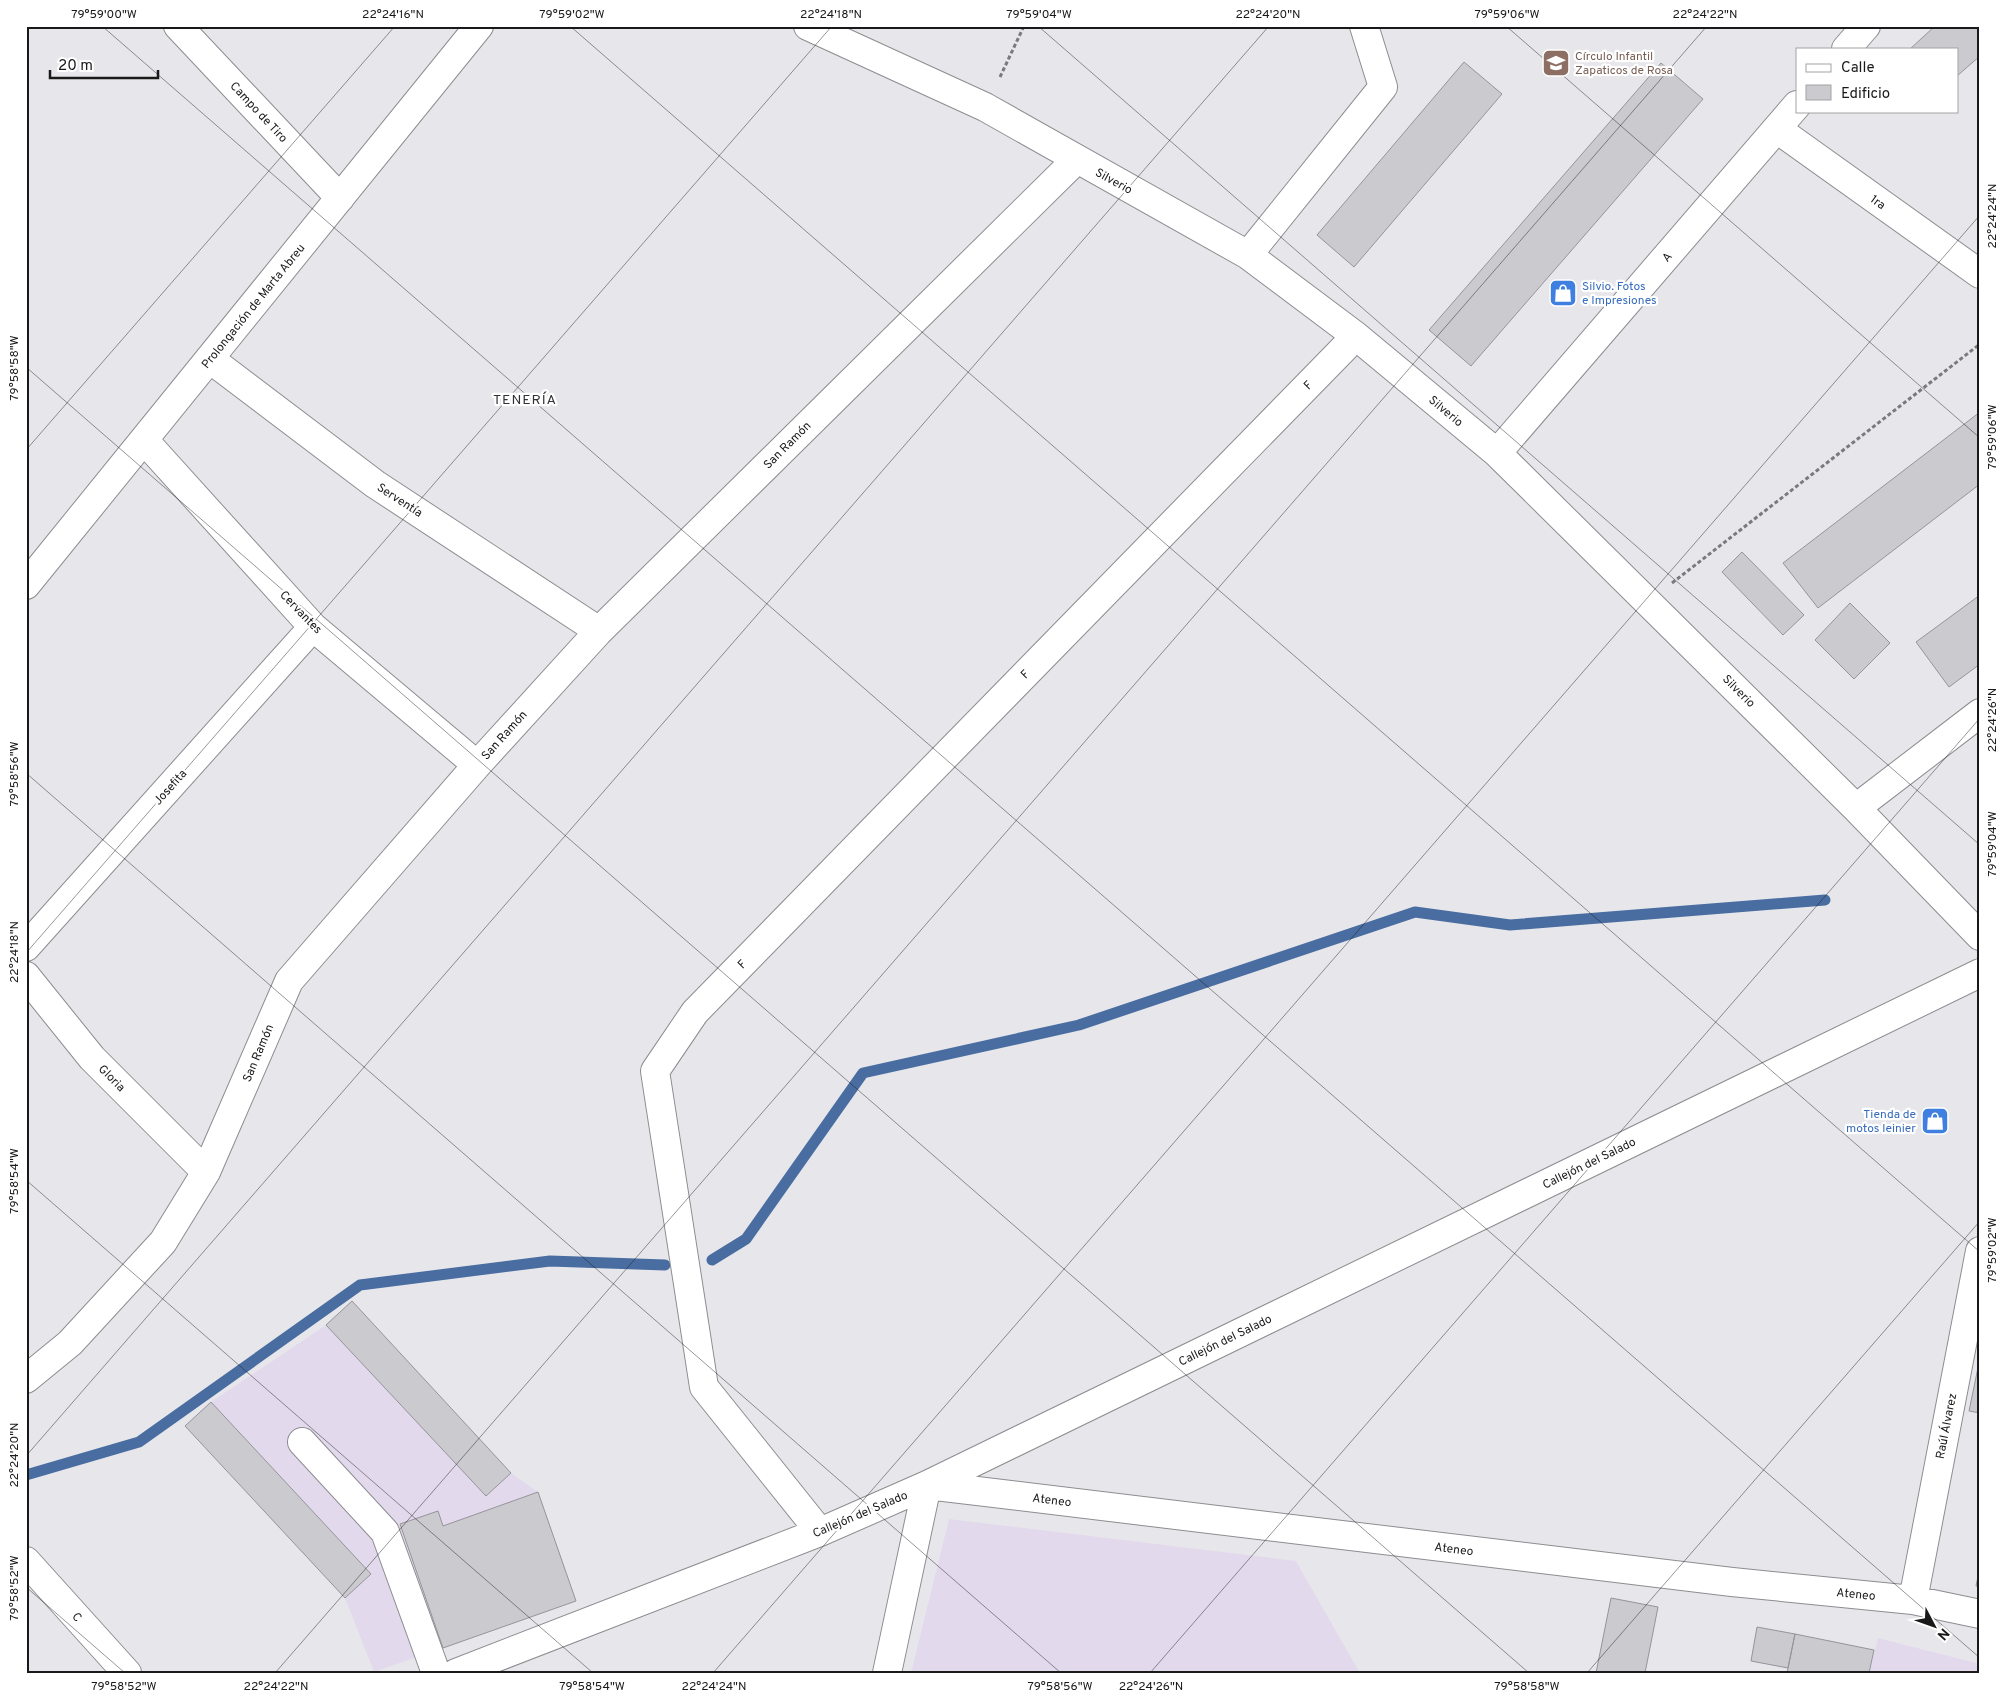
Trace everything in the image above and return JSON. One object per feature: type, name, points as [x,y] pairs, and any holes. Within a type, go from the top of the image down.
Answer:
[{"type":"street","name":"Campo de Tiro","points":[[178,26],[340,198]]},
{"type":"street","name":"Prolongación de Marta Abreu","points":[[26,585],[479,26]]},
{"type":"street","name":"Silverio","points":[[808,26],[985,107],[1076,160],[1248,255],[1356,336],[1497,453],[1856,808],[1980,936]]},
{"type":"street","points":[[1248,255],[1382,87],[1364,26]]},
{"type":"street","points":[[1847,48],[1866,26]]},
{"type":"street","name":"A","points":[[1497,453],[1796,107]]},
{"type":"street","name":"1ra","points":[[1777,129],[1980,274]]},
{"type":"street","name":"San Ramón","points":[[26,1379],[70,1343],[162,1242],[206,1172],[289,981],[478,764],[599,630],[1076,160]]},
{"type":"street","name":"F","points":[[820,1532],[704,1387],[655,1071],[695,1012],[1356,336]]},
{"type":"street","name":"Serventía","points":[[210,359],[375,484],[599,630]]},
{"type":"street","name":"Cervantes","points":[[144,440],[314,627],[478,764]]},
{"type":"street","name":"Josefita","points":[[26,947],[314,627]]},
{"type":"street","points":[[1856,808],[1980,713]]},
{"type":"street","name":"Callejón del Salado","points":[[456,1673],[820,1532],[927,1485],[1980,973]]},
{"type":"street","name":"Gloria","points":[[26,976],[92,1058],[206,1172]]},
{"type":"street","name":"Raúl Álvarez","points":[[1913,1600],[1980,1251]]},
{"type":"street","points":[[302,1442],[385,1532],[436,1673]]},
{"type":"street","points":[[887,1673],[927,1485]]},
{"type":"street","name":"Ateneo","points":[[927,1485],[1722,1581],[1913,1600],[1980,1614]]},
{"type":"street","name":"C","points":[[26,1562],[127,1673]]},
{"type":"path","points":[[985,107],[1024,26]]},
{"type":"path","points":[[1648,601],[1980,344]]},
{"type":"shaded area","points":[[352,1301],[511,1473],[538,1492],[576,1601],[374,1672],[345,1598],[185,1426],[211,1402],[326,1325]]},
{"type":"shaded area","points":[[949,1519],[1296,1561],[1360,1673],[911,1673]]},
{"type":"shaded area","points":[[1878,1638],[1980,1664],[1980,1673],[1869,1673]]},
{"type":"building","points":[[1935,26],[1980,26],[1980,56],[1958,75],[1958,48],[1911,48]]},
{"type":"building","points":[[1464,62],[1502,94],[1354,267],[1317,235]]},
{"type":"building","points":[[1661,63],[1703,99],[1471,366],[1429,330]]},
{"type":"building","points":[[1980,412],[1980,484],[1818,608],[1783,563]]},
{"type":"building","points":[[1742,552],[1804,615],[1783,635],[1722,572]]},
{"type":"building","points":[[1980,595],[1980,664],[1949,687],[1916,642]]},
{"type":"building","points":[[1850,603],[1890,643],[1854,679],[1815,640]]},
{"type":"building","points":[[352,1301],[511,1473],[486,1496],[326,1325]]},
{"type":"building","points":[[1980,1358],[1980,1413],[1969,1411]]},
{"type":"building","points":[[211,1402],[371,1574],[345,1598],[185,1426]]},
{"type":"building","points":[[538,1492],[576,1601],[443,1648],[400,1524],[438,1511],[443,1526]]},
{"type":"building","points":[[1980,1567],[1980,1587],[1976,1586]]},
{"type":"building","points":[[1611,1598],[1658,1607],[1645,1673],[1596,1673]]},
{"type":"building","points":[[1757,1627],[1795,1634],[1788,1668],[1751,1661]]},
{"type":"building","points":[[1795,1634],[1874,1650],[1869,1673],[1787,1673]]},
{"type":"waterway","points":[[712,1260],[746,1239],[863,1073],[1079,1025],[1415,912],[1510,925],[1825,900]]},
{"type":"waterway","points":[[26,1475],[139,1442],[360,1285],[550,1261],[665,1265]]},
{"type":"place","name":"Círculo Infantil Zapaticos de Rosa","points":[[1556,63]]},
{"type":"place","name":"Silvio. Fotos e Impresiones","points":[[1563,293]]},
{"type":"place","name":"Tienda de motos leinier","points":[[1935,1121]]},
{"type":"district","name":"TENERÍA","points":[[525,399]]}]
